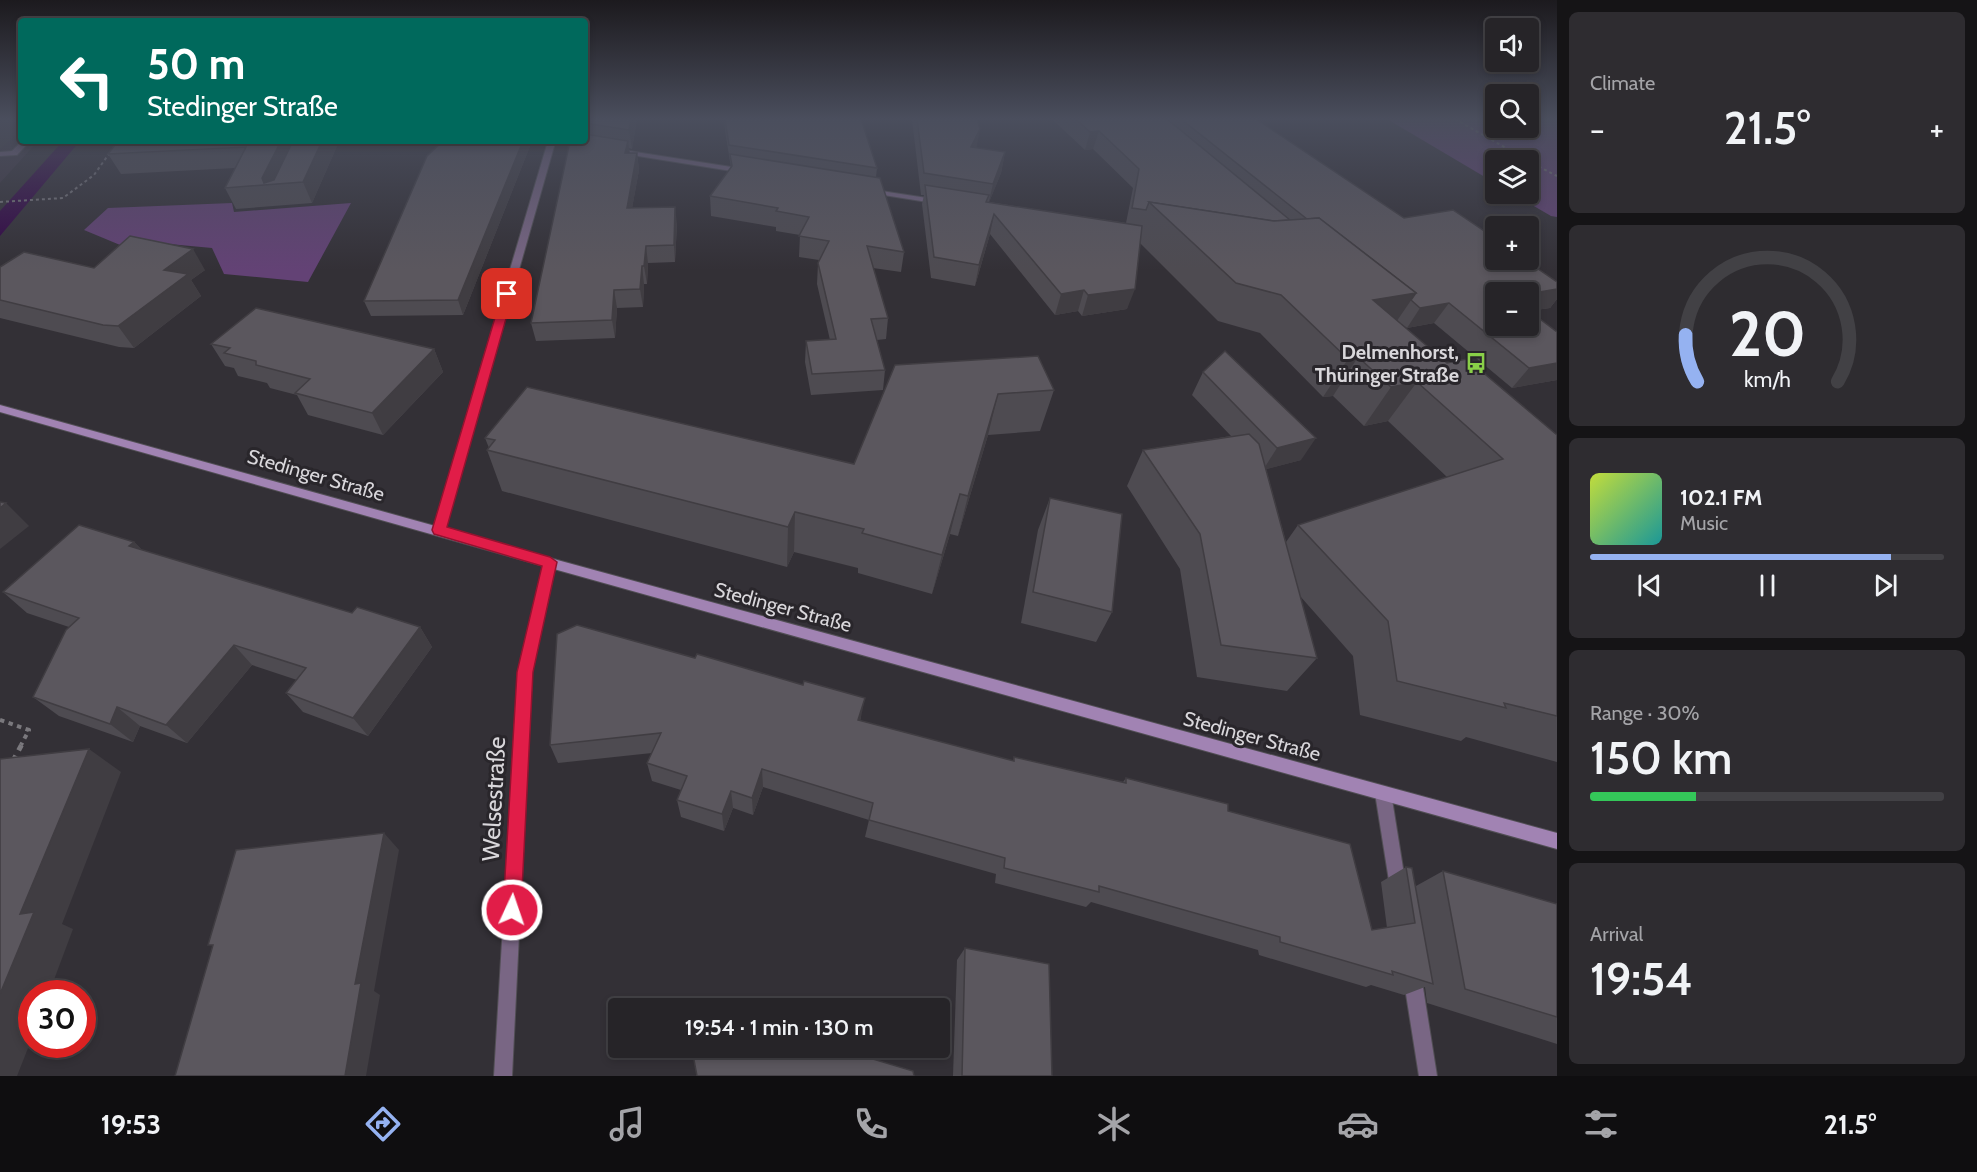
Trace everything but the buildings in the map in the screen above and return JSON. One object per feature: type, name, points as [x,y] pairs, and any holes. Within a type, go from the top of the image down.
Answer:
[{"type":"main road","name":"Stedinger Straße","points":[[0,408],[1557,841]]},
{"type":"street","points":[[439,530],[546,169]]},
{"type":"street","points":[[731,169],[754,173]]},
{"type":"street","points":[[859,189],[953,204]]},
{"type":"street","name":"Welsestraße","points":[[503,1076],[525,672],[550,562]]},
{"type":"street","points":[[1383,793],[1401,908]]},
{"type":"street","points":[[1408,954],[1428,1076]]},
{"type":"path","points":[[0,202],[63,198],[94,175],[98,169]]},
{"type":"path","points":[[0,720],[28,730],[9,768]]},
{"type":"shaded area","points":[[0,169],[12,169],[0,183]]},
{"type":"shaded area","points":[[38,169],[56,169],[0,236],[0,211]]},
{"type":"shaded area","points":[[1472,169],[1485,169],[1485,177]]},
{"type":"shaded area","points":[[1539,169],[1557,169],[1557,217],[1530,204],[1539,204]]},
{"type":"shaded area","points":[[232,203],[234,212],[351,203],[308,282],[224,274],[212,248],[148,242],[137,252],[84,230],[108,208]]},
{"type":"place","name":"Delmenhorst, Thüringer Straße","points":[[1476,363]]},
{"type":"route","points":[[507,294],[439,530],[550,562],[525,672],[512,910]]}]
